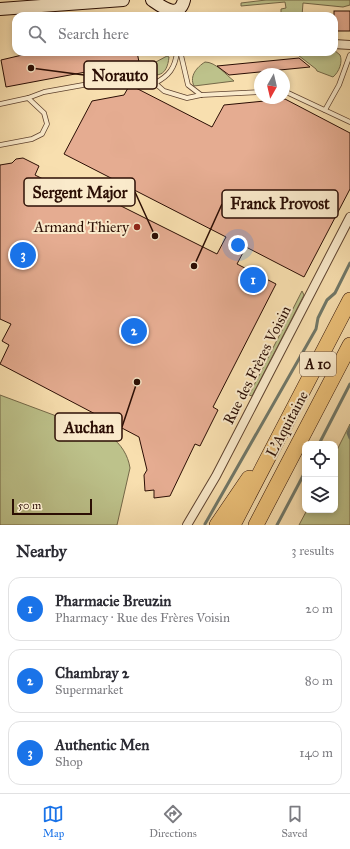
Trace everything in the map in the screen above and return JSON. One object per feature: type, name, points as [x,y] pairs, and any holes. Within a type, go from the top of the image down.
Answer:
[{"type":"highway","name":"L'Aquitaine","points":[[233,525],[350,300]]},
{"type":"highway","name":"L'Aquitaine","points":[[256,525],[350,345]]},
{"type":"highway","points":[[217,525],[285,426]]},
{"type":"street","points":[[0,9],[123,0]]},
{"type":"street","points":[[152,0],[173,7],[194,0]]},
{"type":"street","points":[[338,44],[350,45]]},
{"type":"street","name":"Rue des Frères Voisin","points":[[186,525],[216,476],[350,217]]},
{"type":"lane","points":[[325,110],[339,85],[350,55]]},
{"type":"lane","points":[[155,83],[165,78],[173,68],[177,56]]},
{"type":"lane","points":[[181,56],[188,85],[201,95]]},
{"type":"lane","points":[[0,104],[28,98],[44,92],[139,75],[155,83],[164,91],[187,98],[201,95],[254,92]]},
{"type":"lane","points":[[290,94],[350,122]]},
{"type":"lane","points":[[0,145],[32,139],[42,134],[46,124],[44,112],[28,98]]},
{"type":"green space","points":[[266,0],[350,0],[350,5],[343,7],[303,3],[302,12],[281,12],[281,9],[286,8],[285,2],[241,6],[241,3]]},
{"type":"green space","points":[[338,53],[340,55],[341,64],[339,70],[333,77],[317,71],[299,56],[338,56]]},
{"type":"green space","points":[[167,56],[169,57],[168,63],[164,72],[161,74],[153,75],[142,72],[143,67]]},
{"type":"green space","points":[[205,62],[217,66],[234,81],[194,86],[192,79],[193,75],[199,66]]},
{"type":"green space","points":[[302,291],[304,295],[252,396],[249,395]]},
{"type":"green space","points":[[0,395],[110,436],[117,443],[126,454],[130,468],[117,525],[0,525]]},
{"type":"green space","points":[[350,424],[350,525],[299,525],[305,513],[338,513],[338,448]]},
{"type":"building","points":[[350,11],[350,31],[338,31],[338,12],[334,12]]},
{"type":"building","points":[[18,56],[138,56],[139,62],[6,87],[1,60]]},
{"type":"building","points":[[299,58],[310,67],[290,69],[254,68],[254,73],[229,75],[217,66]]},
{"type":"building","points":[[134,87],[212,127],[224,105],[254,102],[254,104],[290,104],[290,102],[350,133],[350,189],[304,277],[246,247],[237,264],[276,284],[213,407],[218,410],[200,446],[195,444],[170,496],[154,498],[154,490],[145,491],[144,475],[147,470],[139,437],[0,364],[9,345],[2,341],[11,324],[0,319],[0,165],[12,163],[16,159],[23,158],[39,166],[35,175],[79,197],[86,200],[91,191],[217,254],[226,237],[64,154],[92,101],[124,95],[128,88]]},
{"type":"waterway","points":[[205,524],[316,329],[318,318],[327,300],[335,293],[350,263]]},
{"type":"waterway","points":[[321,441],[350,384]]},
{"type":"waterway","points":[[350,428],[348,433],[350,438]]},
{"type":"waterway","points":[[277,525],[302,477]]},
{"type":"place","name":"Norauto","points":[[31,68]]},
{"type":"place","name":"Armand Thiery","points":[[137,227]]},
{"type":"place","name":"Sergent Major","points":[[155,236]]},
{"type":"place","name":"Authentic Men","points":[[23,255]]},
{"type":"place","name":"Franck Provost","points":[[194,266]]},
{"type":"place","name":"Pharmacie Breuzin","points":[[253,280]]},
{"type":"place","name":"Chambray 2","points":[[134,331]]},
{"type":"place","name":"Auchan","points":[[137,382]]}]
